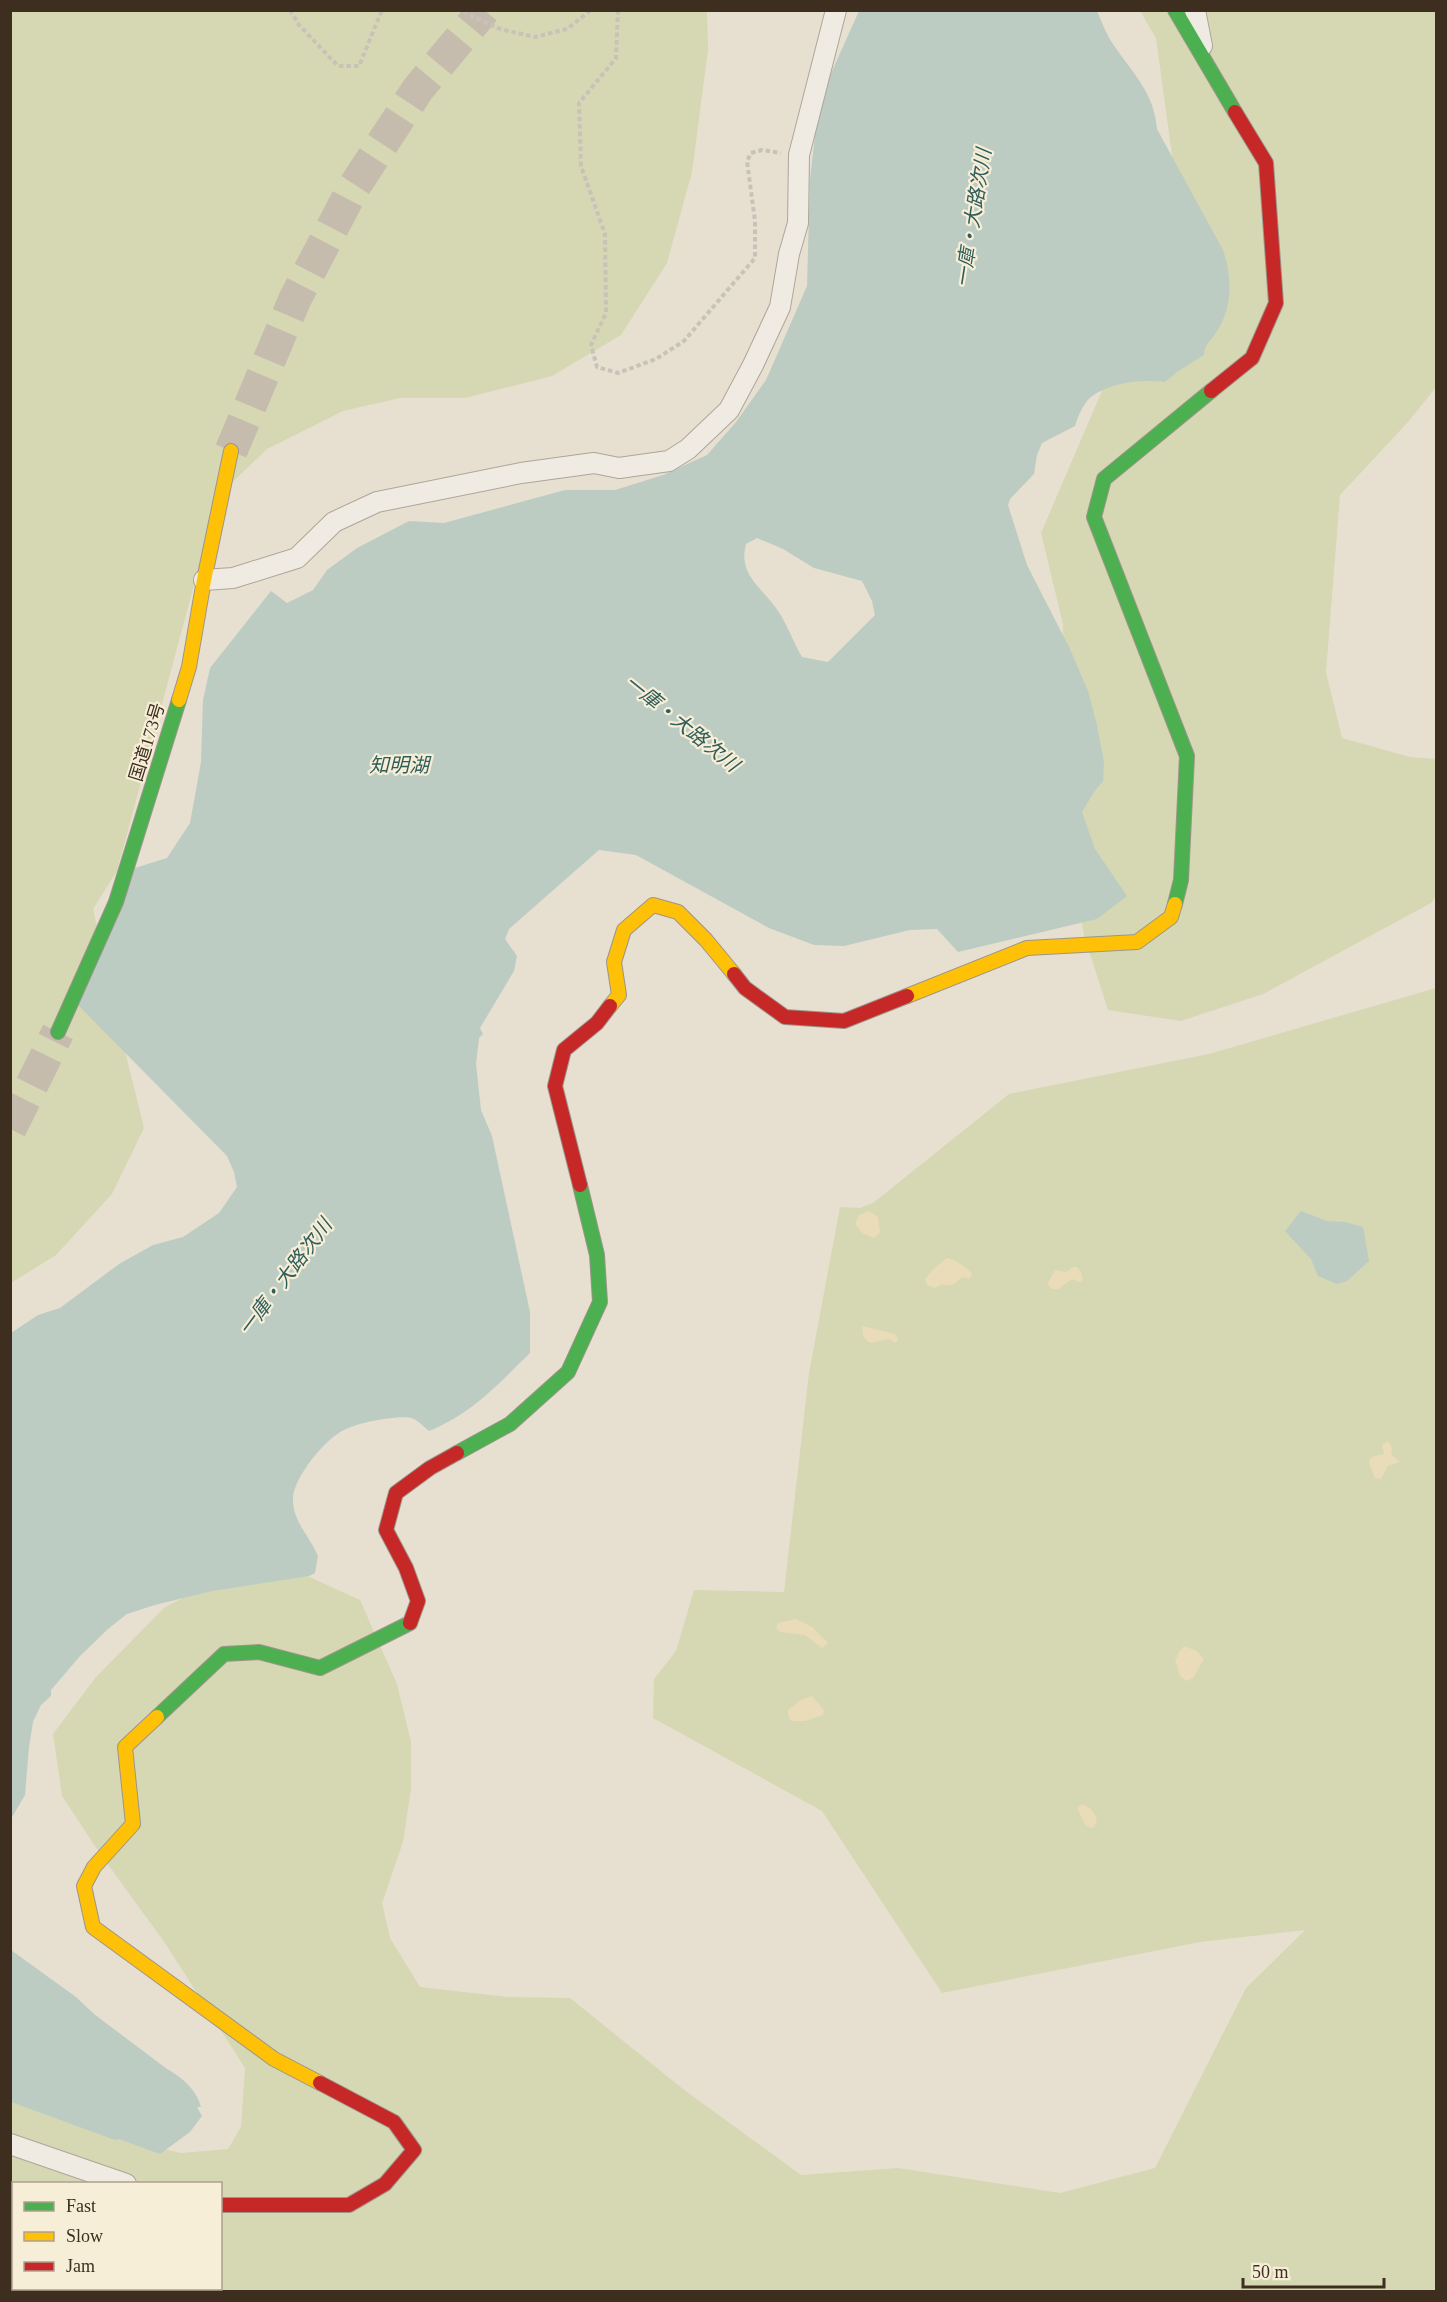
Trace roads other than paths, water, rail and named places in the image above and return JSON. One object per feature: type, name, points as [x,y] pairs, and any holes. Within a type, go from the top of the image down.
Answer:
[{"type":"main road","points":[[222,2205],[349,2205],[385,2184],[414,2150],[394,2122],[274,2059],[93,1927],[84,1886],[94,1868],[133,1824],[125,1748],[224,1654],[260,1652],[320,1668],[409,1624],[418,1601],[406,1568],[386,1530],[396,1493],[430,1468],[510,1424],[567,1372],[600,1302],[597,1255],[555,1086],[564,1050],[597,1023],[619,995],[614,962],[624,930],[653,905],[678,912],[706,940],[744,988],[785,1017],[844,1021],[1027,948],[1137,942],[1171,917],[1181,880],[1187,756],[1094,517],[1104,479],[1252,358],[1276,303],[1266,163],[1175,10]]},
{"type":"main road","name":"国道173号","points":[[58,1032],[116,902],[189,667],[204,580],[231,451]]},
{"type":"street","points":[[204,580],[233,578],[297,558],[334,522],[377,502],[444,487],[542,470],[594,463],[619,468],[669,461],[688,449],[729,410],[780,307],[789,254],[798,223],[799,155],[836,10]]},
{"type":"street","points":[[1196,10],[1204,58]]},
{"type":"street","points":[[10,2144],[120,2182]]},
{"type":"water","name":"知明湖","points":[[859,11],[1097,11],[1106,32],[1147,94],[1152,104],[1157,129],[1223,250],[1228,270],[1228,302],[1222,322],[1207,345],[1204,355],[1165,382],[1126,383],[1107,388],[1091,397],[1081,410],[1075,426],[1042,443],[1037,455],[1034,474],[1010,499],[1008,505],[1027,565],[1070,649],[1088,691],[1104,762],[1103,781],[1082,812],[1095,849],[1127,896],[1097,919],[958,952],[937,929],[910,930],[844,946],[814,945],[769,928],[636,855],[599,850],[509,929],[505,939],[517,956],[514,971],[480,1028],[483,1034],[479,1038],[476,1064],[481,1110],[492,1136],[530,1312],[530,1353],[472,1407],[429,1431],[418,1421],[405,1417],[358,1425],[344,1430],[328,1441],[305,1470],[293,1498],[298,1521],[318,1556],[315,1573],[309,1576],[212,1591],[155,1605],[127,1614],[108,1629],[80,1656],[51,1690],[51,1696],[41,1705],[33,1722],[25,1795],[11,1819],[11,1333],[38,1315],[60,1308],[119,1264],[153,1245],[183,1237],[219,1213],[237,1187],[227,1156],[76,1003],[122,872],[167,858],[190,823],[201,762],[203,700],[210,668],[271,591],[287,603],[313,590],[327,570],[357,548],[409,521],[444,523],[565,490],[615,490],[663,475],[707,455],[736,422],[766,380],[807,286],[810,179],[819,100]],"holes":[[[757,538],[783,549],[814,568],[862,581],[872,601],[875,615],[828,662],[802,657],[780,613],[748,572],[744,554],[746,544]]]},
{"type":"water","points":[[1301,1211],[1327,1221],[1345,1222],[1363,1227],[1369,1261],[1347,1281],[1337,1284],[1318,1276],[1311,1259],[1285,1231]]},
{"type":"water","points":[[11,1950],[76,1997],[94,2014],[188,2085],[199,2101],[201,2107],[197,2107],[202,2116],[190,2132],[160,2154],[11,2102]]},
{"type":"tunnel","points":[[231,451],[295,299],[352,190],[418,89],[484,10]]},
{"type":"tunnel","points":[[10,1129],[58,1032]]},
{"type":"water label","name":"一庫・大路次川","points":[[973,218]]},
{"type":"water label","name":"一庫・大路次川","points":[[682,723]]},
{"type":"water label","name":"一庫・大路次川","points":[[285,1277]]}]
